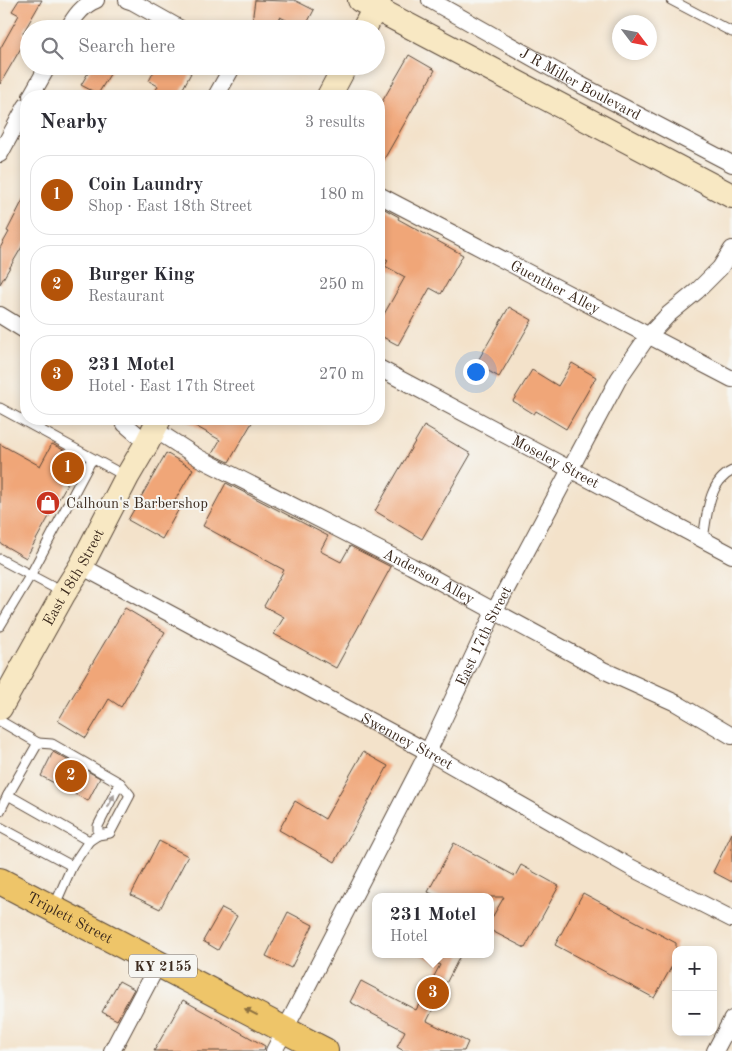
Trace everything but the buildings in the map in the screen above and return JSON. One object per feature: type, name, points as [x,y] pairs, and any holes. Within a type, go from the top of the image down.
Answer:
[{"type":"main road","name":"Triplett Street","points":[[0,881],[158,964],[280,1040],[325,1051]]},
{"type":"street","points":[[74,20],[80,11],[90,2],[96,0]]},
{"type":"street","points":[[127,0],[165,20]]},
{"type":"street","name":"J R Miller Boulevard","points":[[430,0],[579,84],[732,164]]},
{"type":"street","points":[[367,20],[372,3],[732,196]]},
{"type":"street","points":[[34,90],[43,75]]},
{"type":"street","points":[[219,90],[228,75]]},
{"type":"street","points":[[332,90],[340,75]]},
{"type":"street","points":[[565,108],[579,84]]},
{"type":"street","points":[[0,154],[20,117]]},
{"type":"street","name":"Guenther Alley","points":[[385,198],[732,379]]},
{"type":"street","name":"East 17th Street","points":[[280,1040],[428,752],[494,612],[619,378],[648,336],[669,314],[698,291],[720,268],[732,249]]},
{"type":"street","points":[[0,315],[20,327]]},
{"type":"street","name":"Moseley Street","points":[[385,371],[732,555]]},
{"type":"street","name":"Anderson Alley","points":[[130,425],[153,430],[199,458],[411,566],[604,670],[676,703],[732,736]]},
{"type":"street","name":"East 18th Street","points":[[0,708],[81,566],[153,430]]},
{"type":"street","name":"Swenney Street","points":[[81,566],[428,752],[630,867],[732,919]]},
{"type":"street","points":[[112,1051],[158,964]]},
{"type":"street","points":[[715,1051],[732,1019]]},
{"type":"lane","points":[[671,0],[732,32]]},
{"type":"lane","points":[[0,408],[20,419]]},
{"type":"lane","points":[[31,425],[127,477]]},
{"type":"lane","points":[[0,626],[30,576],[92,459]]},
{"type":"lane","points":[[703,539],[715,487],[726,474],[732,471]]},
{"type":"lane","points":[[0,559],[64,593]]},
{"type":"lane","points":[[0,720],[38,743],[52,744],[120,783],[130,795],[110,833],[98,835],[89,842],[72,866],[53,909]]},
{"type":"lane","points":[[0,811],[38,743]]},
{"type":"lane","points":[[98,835],[98,826],[120,783]]},
{"type":"lane","points":[[8,796],[89,842]]},
{"type":"lane","points":[[0,827],[72,866]]},
{"type":"place","name":"Coin Laundry","points":[[68,468]]},
{"type":"place","name":"Calhoun's Barbershop","points":[[48,503]]},
{"type":"place","name":"Burger King","points":[[71,776]]},
{"type":"place","name":"231 Motel","points":[[433,993]]}]
